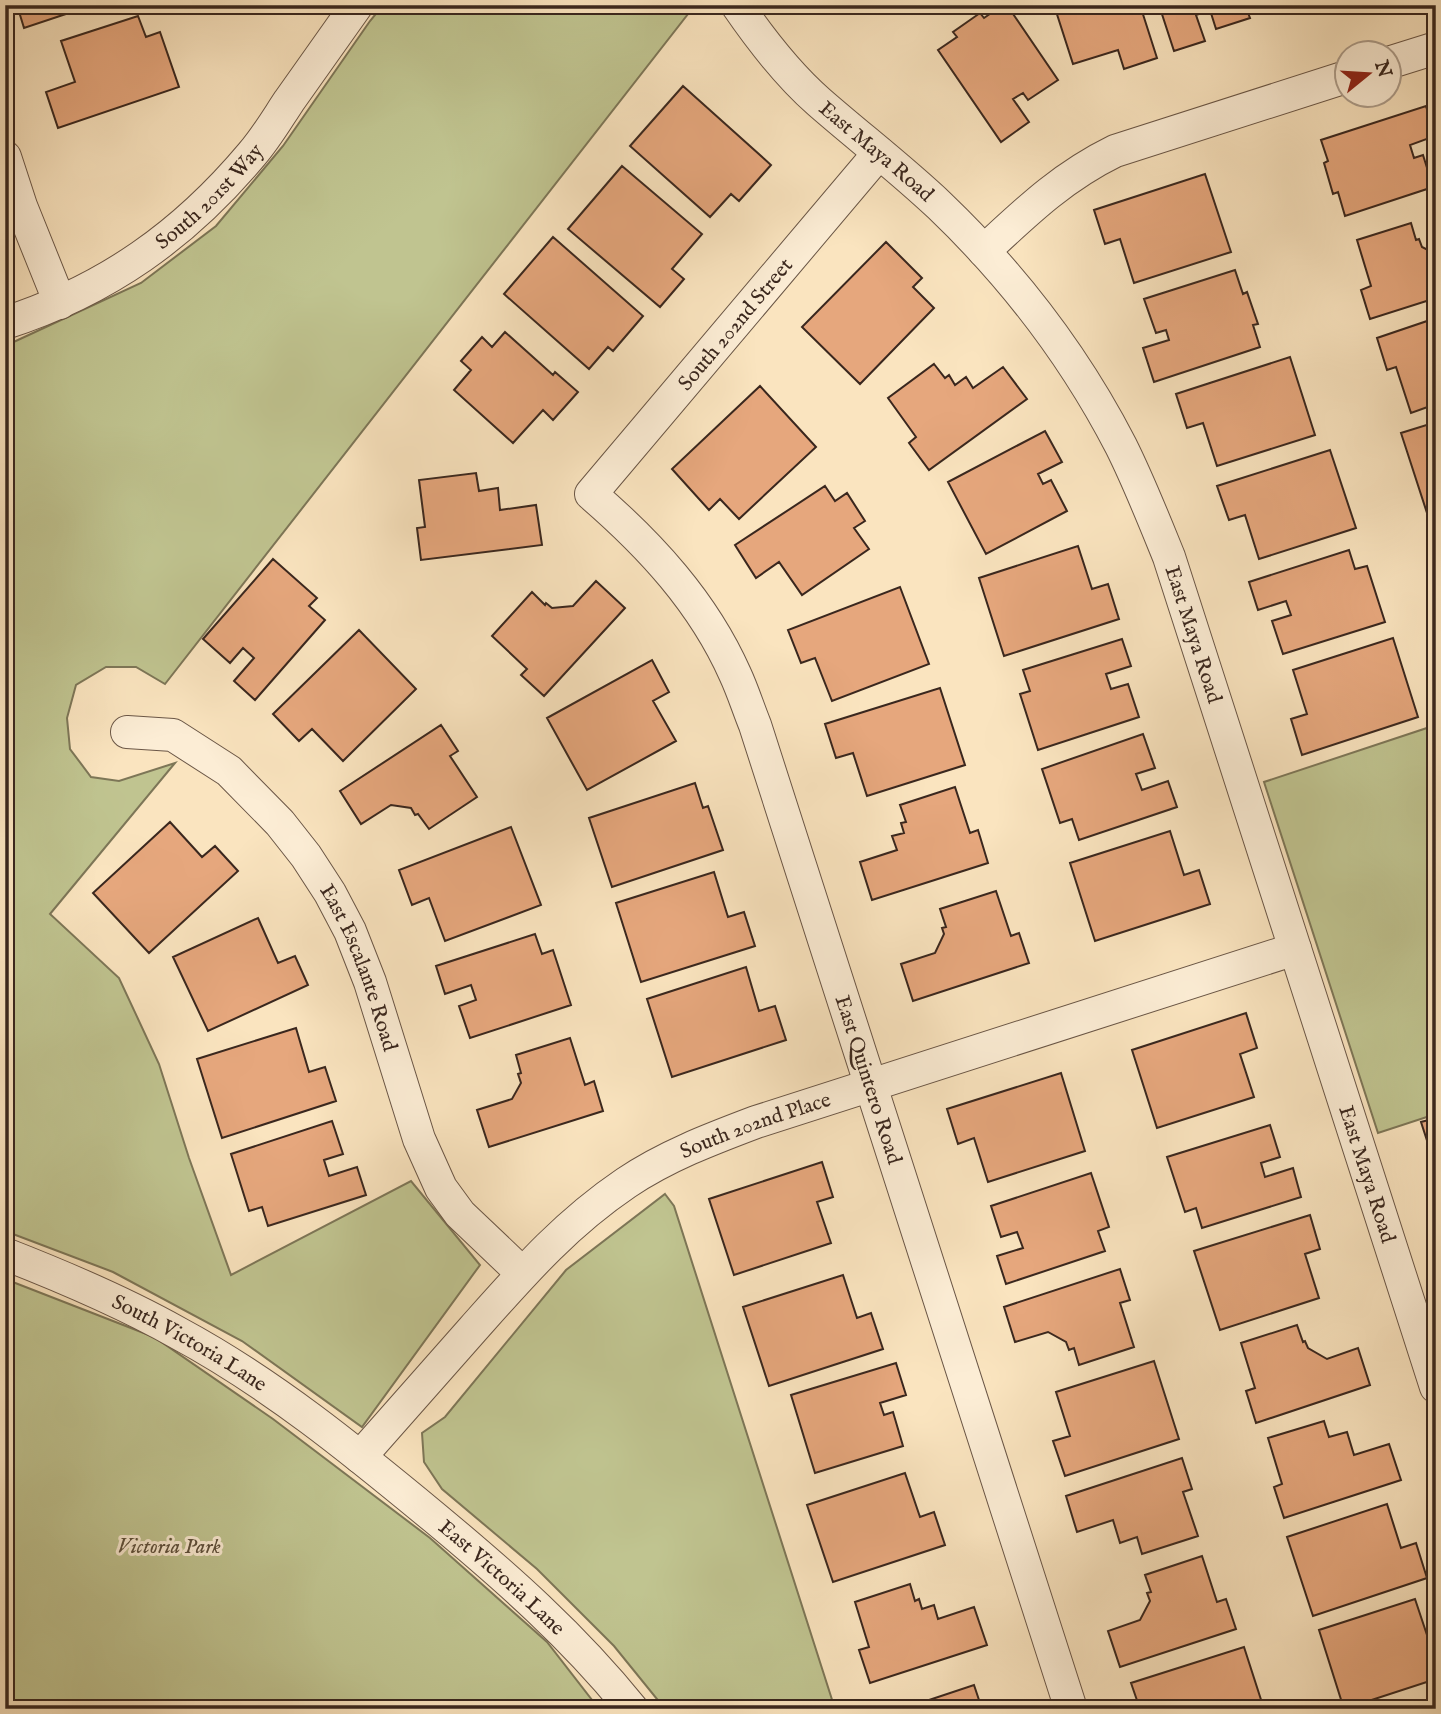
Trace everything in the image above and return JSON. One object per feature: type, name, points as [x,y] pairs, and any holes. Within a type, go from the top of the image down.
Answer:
[{"type":"street","name":"South 201st Way","points":[[5,323],[60,303],[107,280],[145,256],[203,208],[254,152],[357,5]]},
{"type":"street","name":"East Maya Road","points":[[737,5],[761,40],[820,103],[939,205],[984,251],[1036,313],[1085,383],[1121,446],[1173,567],[1436,1387]]},
{"type":"street","points":[[1402,59],[1436,48]]},
{"type":"street","points":[[984,251],[1062,182],[1115,151],[1332,81]]},
{"type":"street","name":"South 202nd Street","points":[[591,494],[879,153]]},
{"type":"street","points":[[5,157],[21,206],[60,303]]},
{"type":"street","name":"East Quintero Road","points":[[591,494],[666,565],[709,626],[735,674],[755,725],[1070,1709]]},
{"type":"street","name":"East Escalante Road","points":[[127,732],[173,735],[229,771],[280,822],[306,856],[350,931],[370,982],[419,1139],[442,1188],[460,1214],[522,1272]]},
{"type":"street","name":"South 202nd Place","points":[[360,1457],[522,1272],[590,1209],[669,1158],[711,1138],[755,1122],[1295,949]]},
{"type":"street","name":"South Victoria Lane","points":[[5,1254],[71,1279],[179,1333],[277,1395],[360,1457]]},
{"type":"street","name":"East Victoria Lane","points":[[360,1457],[517,1587],[564,1632],[632,1709]]},
{"type":"green space","points":[[383,5],[695,5],[165,684],[136,667],[106,667],[76,685],[67,718],[70,749],[91,777],[119,781],[175,763],[50,914],[119,978],[159,1064],[231,1275],[411,1181],[480,1265],[362,1427],[242,1341],[113,1272],[5,1231],[5,346],[141,283],[216,226],[283,146]]},
{"type":"green space","points":[[1436,725],[1436,1114],[1378,1133],[1264,782]]},
{"type":"green space","points":[[665,1194],[674,1206],[835,1709],[665,1709],[614,1646],[537,1569],[442,1489],[424,1462],[422,1433],[445,1417],[566,1270]]},
{"type":"green space","name":"Victoria Park","points":[[5,1279],[154,1337],[273,1419],[430,1538],[547,1642],[599,1709],[5,1709]]},
{"type":"building","points":[[17,5],[93,5],[24,28]]},
{"type":"building","points":[[1007,5],[1058,80],[1028,100],[1023,93],[1013,99],[1029,122],[1001,142],[938,50],[957,37],[953,32],[980,13],[984,18]]},
{"type":"building","points":[[1054,5],[1140,5],[1157,58],[1124,69],[1118,50],[1073,64]]},
{"type":"building","points":[[1159,5],[1245,5],[1250,18],[1216,29],[1210,10],[1196,15],[1205,41],[1174,51]]},
{"type":"building","points":[[1272,5],[1296,5],[1275,12]]},
{"type":"building","points":[[138,16],[146,37],[160,32],[179,87],[58,128],[46,92],[75,82],[61,41]]},
{"type":"building","points":[[683,86],[771,165],[739,201],[731,194],[710,217],[630,146]]},
{"type":"building","points":[[1426,106],[1435,136],[1410,145],[1414,158],[1423,155],[1433,187],[1345,216],[1338,192],[1333,194],[1324,163],[1328,161],[1321,140]]},
{"type":"building","points":[[622,166],[702,234],[672,269],[684,279],[660,307],[568,229]]},
{"type":"building","points":[[1205,174],[1231,252],[1134,283],[1120,239],[1105,244],[1094,210]]},
{"type":"building","points":[[1411,223],[1416,240],[1419,239],[1422,247],[1436,254],[1436,298],[1370,319],[1361,290],[1371,286],[1357,240]]},
{"type":"building","points":[[553,237],[643,316],[613,351],[608,347],[589,369],[504,294]]},
{"type":"building","points":[[886,242],[922,278],[913,287],[934,308],[860,384],[802,327]]},
{"type":"building","points":[[1235,270],[1243,294],[1247,292],[1258,324],[1253,325],[1260,347],[1154,382],[1143,348],[1169,340],[1166,330],[1156,333],[1144,299]]},
{"type":"building","points":[[1436,318],[1436,404],[1411,413],[1396,367],[1387,370],[1377,338]]},
{"type":"building","points":[[505,332],[553,375],[555,372],[578,392],[553,420],[543,410],[513,443],[454,390],[471,370],[461,361],[482,337],[492,347]]},
{"type":"building","points":[[1290,357],[1315,435],[1217,466],[1203,423],[1187,428],[1176,394]]},
{"type":"building","points":[[934,364],[945,378],[949,375],[955,385],[966,377],[973,388],[1003,367],[1027,399],[929,470],[909,443],[916,437],[888,398]]},
{"type":"building","points":[[760,386],[816,447],[739,519],[720,499],[709,510],[672,469]]},
{"type":"building","points":[[1436,422],[1436,510],[1427,513],[1401,433]]},
{"type":"building","points":[[1045,431],[1062,462],[1038,474],[1043,484],[1051,480],[1067,511],[986,554],[948,482]]},
{"type":"building","points":[[1330,450],[1356,528],[1259,559],[1245,515],[1229,520],[1217,486]]},
{"type":"building","points":[[476,473],[479,491],[498,488],[500,510],[536,505],[542,545],[421,560],[417,528],[425,527],[419,480]]},
{"type":"building","points":[[825,486],[835,501],[847,493],[865,521],[854,528],[869,549],[802,595],[779,562],[756,578],[735,545]]},
{"type":"building","points":[[1078,546],[1092,589],[1108,584],[1119,619],[1004,656],[979,578]]},
{"type":"building","points":[[1349,550],[1355,569],[1367,566],[1385,622],[1283,654],[1272,621],[1291,615],[1286,601],[1258,610],[1249,582]]},
{"type":"building","points":[[273,559],[317,598],[309,606],[325,620],[255,700],[234,681],[254,658],[243,648],[230,663],[203,639]]},
{"type":"building","points":[[596,581],[625,608],[544,696],[521,675],[527,669],[492,636],[532,592],[552,608],[573,606]]},
{"type":"building","points":[[900,587],[929,664],[832,701],[815,658],[801,663],[788,630]]},
{"type":"building","points":[[359,630],[416,689],[343,761],[312,729],[299,741],[273,714]]},
{"type":"building","points":[[1393,638],[1418,717],[1302,755],[1291,719],[1307,714],[1293,670]]},
{"type":"building","points":[[1122,639],[1131,666],[1106,674],[1111,689],[1128,684],[1139,717],[1038,750],[1020,694],[1030,691],[1023,670]]},
{"type":"building","points":[[652,660],[669,692],[653,701],[676,741],[587,790],[547,718]]},
{"type":"building","points":[[940,688],[965,765],[867,796],[853,753],[836,758],[825,724]]},
{"type":"building","points":[[441,725],[458,751],[450,756],[477,797],[429,829],[411,808],[391,805],[361,824],[340,791]]},
{"type":"building","points":[[1143,734],[1155,768],[1136,774],[1142,790],[1168,781],[1177,807],[1079,840],[1072,819],[1060,823],[1042,769]]},
{"type":"building","points":[[695,783],[703,808],[708,806],[723,850],[612,887],[589,818]]},
{"type":"building","points":[[955,787],[970,833],[978,830],[988,863],[872,900],[860,862],[897,850],[892,836],[904,833],[901,823],[906,822],[900,805]]},
{"type":"building","points":[[170,822],[202,857],[215,846],[238,871],[149,953],[93,893]]},
{"type":"building","points":[[511,827],[541,905],[445,941],[429,898],[412,905],[399,870]]},
{"type":"building","points":[[1170,831],[1184,875],[1199,870],[1210,904],[1095,941],[1070,863]]},
{"type":"building","points":[[714,872],[728,917],[744,912],[755,946],[641,982],[616,903]]},
{"type":"building","points":[[996,891],[1011,936],[1019,933],[1029,963],[913,1001],[901,964],[935,953],[944,934],[942,928],[946,927],[940,909]]},
{"type":"building","points":[[258,918],[278,963],[295,956],[308,985],[208,1031],[173,957]]},
{"type":"building","points":[[535,934],[542,954],[553,950],[571,1005],[470,1038],[459,1006],[476,1000],[471,985],[445,994],[436,966]]},
{"type":"building","points":[[746,967],[759,1011],[775,1006],[786,1040],[672,1077],[647,999]]},
{"type":"building","points":[[1246,1013],[1257,1048],[1240,1054],[1254,1097],[1157,1128],[1132,1050]]},
{"type":"building","points":[[296,1028],[309,1072],[325,1067],[336,1101],[222,1138],[197,1059]]},
{"type":"building","points":[[570,1038],[585,1085],[594,1081],[603,1111],[489,1147],[477,1110],[512,1099],[521,1083],[516,1055]]},
{"type":"building","points":[[1061,1073],[1085,1151],[988,1182],[974,1138],[958,1144],[947,1109]]},
{"type":"building","points":[[1436,1118],[1436,1155],[1432,1156],[1421,1122]]},
{"type":"building","points":[[332,1121],[343,1154],[324,1160],[329,1176],[357,1167],[366,1195],[268,1226],[262,1207],[249,1211],[231,1154]]},
{"type":"building","points":[[1270,1125],[1280,1157],[1261,1163],[1265,1177],[1293,1168],[1301,1197],[1202,1228],[1196,1208],[1185,1212],[1167,1157]]},
{"type":"building","points":[[822,1162],[833,1197],[817,1202],[831,1243],[734,1275],[709,1199]]},
{"type":"building","points":[[1091,1173],[1109,1227],[1098,1231],[1105,1251],[1006,1284],[997,1256],[1023,1248],[1017,1232],[1001,1237],[991,1206]]},
{"type":"building","points":[[1310,1215],[1320,1249],[1305,1254],[1319,1298],[1220,1330],[1194,1251]]},
{"type":"building","points":[[1120,1269],[1130,1300],[1120,1303],[1134,1347],[1079,1365],[1074,1348],[1069,1350],[1066,1342],[1048,1332],[1015,1342],[1004,1307]]},
{"type":"building","points":[[843,1275],[857,1318],[871,1313],[883,1349],[769,1386],[743,1307]]},
{"type":"building","points":[[1297,1325],[1308,1348],[1327,1359],[1358,1348],[1370,1385],[1256,1423],[1246,1391],[1255,1388],[1241,1343]]},
{"type":"building","points":[[1154,1361],[1179,1439],[1065,1476],[1053,1441],[1070,1436],[1056,1392]]},
{"type":"building","points":[[896,1363],[906,1395],[880,1403],[884,1415],[893,1412],[903,1446],[815,1473],[791,1395]]},
{"type":"building","points":[[1324,1421],[1329,1437],[1347,1432],[1354,1455],[1389,1444],[1401,1480],[1284,1518],[1274,1487],[1282,1484],[1268,1438]]},
{"type":"building","points":[[1182,1458],[1192,1489],[1183,1492],[1198,1536],[1142,1554],[1137,1537],[1120,1543],[1113,1520],[1077,1532],[1066,1496]]},
{"type":"building","points":[[905,1473],[920,1517],[934,1512],[945,1545],[833,1582],[807,1505]]},
{"type":"building","points":[[1387,1504],[1401,1548],[1416,1543],[1427,1578],[1313,1616],[1287,1537]]},
{"type":"building","points":[[1202,1556],[1217,1602],[1226,1599],[1236,1629],[1120,1667],[1108,1631],[1140,1620],[1150,1601],[1147,1593],[1151,1592],[1145,1575]]},
{"type":"building","points":[[910,1584],[915,1601],[919,1599],[922,1609],[934,1605],[938,1619],[974,1607],[987,1645],[870,1683],[859,1650],[869,1647],[855,1602]]},
{"type":"building","points":[[1415,1599],[1430,1644],[1436,1642],[1436,1679],[1344,1709],[1319,1630]]},
{"type":"building","points":[[1244,1647],[1264,1709],[1140,1709],[1131,1683]]},
{"type":"building","points":[[974,1685],[982,1709],[902,1709]]},
{"type":"building","points":[[1436,1699],[1436,1709],[1406,1709]]}]
